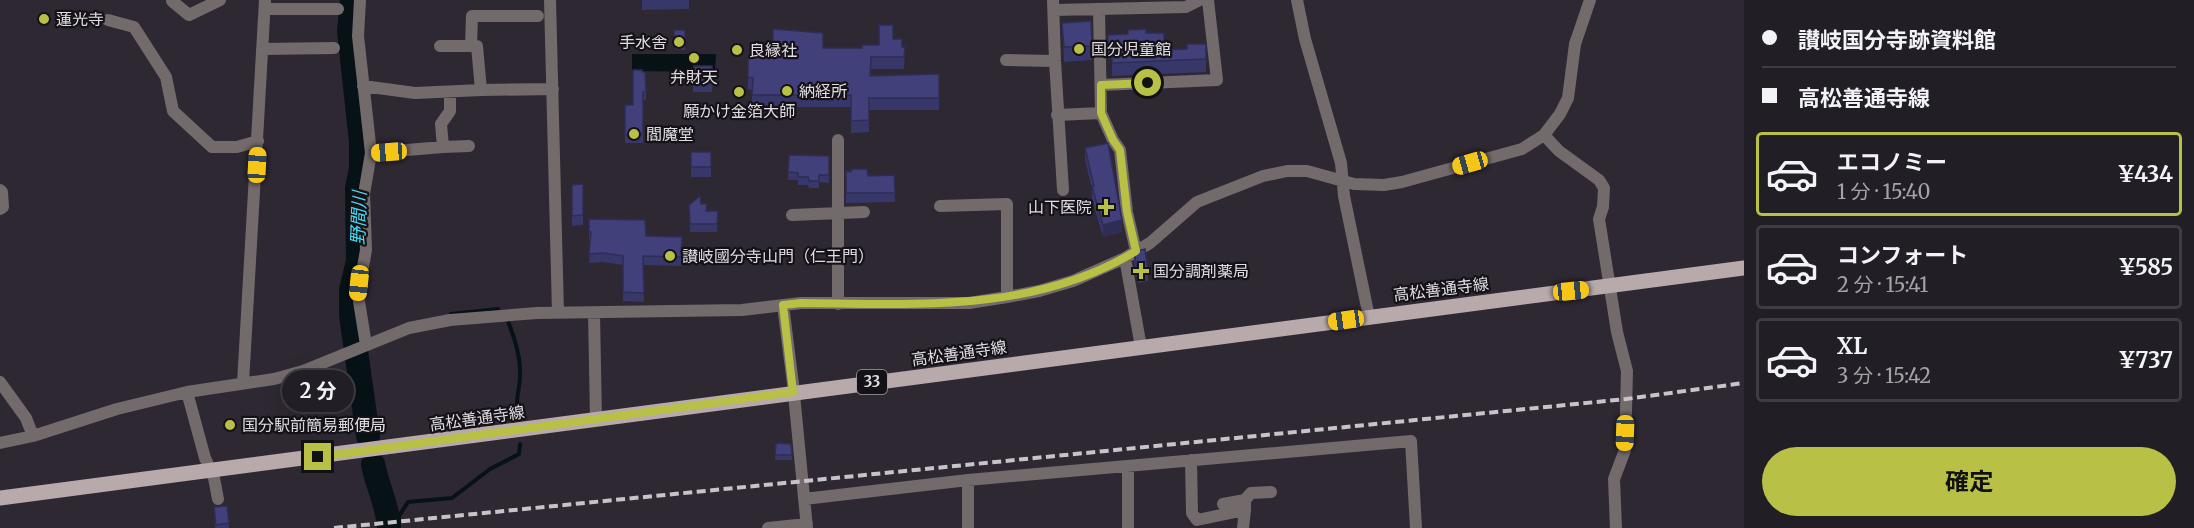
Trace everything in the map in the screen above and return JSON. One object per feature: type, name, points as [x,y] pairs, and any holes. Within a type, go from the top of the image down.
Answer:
[{"type":"main road","name":"高松善通寺線","points":[[0,498],[1744,268]]},
{"type":"street","points":[[172,1],[189,15],[220,0]]},
{"type":"street","points":[[359,348],[358,295],[366,250],[364,194],[371,153],[358,36],[360,0]]},
{"type":"street","points":[[550,0],[558,313]]},
{"type":"street","points":[[1062,190],[1054,5],[1099,10],[1186,7],[1200,0]]},
{"type":"street","points":[[1101,85],[1217,80],[1208,0]]},
{"type":"street","points":[[1297,0],[1341,163],[1344,196],[1369,317]]},
{"type":"street","points":[[0,443],[33,436],[117,409],[187,392],[274,379],[303,371],[409,328],[450,320],[558,313],[721,311],[783,305],[969,303],[1007,297],[1073,281],[1125,258],[1150,243],[1197,202],[1263,176],[1287,171],[1307,171],[1354,184],[1384,185],[1522,149],[1544,135],[1568,99],[1575,44],[1590,0]]},
{"type":"street","points":[[243,383],[265,5],[338,9]]},
{"type":"street","points":[[1099,10],[1101,113],[1120,150],[1127,212],[1136,251]]},
{"type":"street","points":[[471,46],[472,16],[538,16]]},
{"type":"street","points":[[108,20],[134,27],[166,77],[173,111],[212,147],[237,147],[258,141]]},
{"type":"street","points":[[440,46],[477,46],[481,90]]},
{"type":"street","points":[[262,49],[334,48]]},
{"type":"street","points":[[1006,60],[1055,60]]},
{"type":"street","points":[[363,86],[415,93],[553,89]]},
{"type":"street","points":[[443,147],[441,124],[450,111],[450,92]]},
{"type":"street","points":[[1058,115],[1101,113]]},
{"type":"street","points":[[1544,135],[1559,151],[1599,180],[1604,188],[1603,207],[1599,219],[1617,332],[1627,371],[1625,450],[1614,479],[1616,528]]},
{"type":"street","points":[[838,140],[838,304]]},
{"type":"street","points":[[371,153],[469,146]]},
{"type":"street","points":[[0,190],[3,207],[0,209]]},
{"type":"street","points":[[940,206],[1007,204],[1007,297]]},
{"type":"street","points":[[792,214],[864,212]]},
{"type":"street","points":[[1125,258],[1142,347]]},
{"type":"street","points":[[768,528],[807,526],[783,305]]},
{"type":"street","points":[[594,312],[596,419]]},
{"type":"street","points":[[0,382],[26,418],[33,436]]},
{"type":"street","points":[[187,392],[218,499]]},
{"type":"street","points":[[804,498],[968,480],[1412,441],[1416,528]]},
{"type":"street","points":[[1191,460],[1192,513],[1198,524],[1245,505]]},
{"type":"street","points":[[1128,466],[1128,528]]},
{"type":"street","points":[[968,480],[968,528]]},
{"type":"street","points":[[1244,528],[1245,505],[1251,493],[1271,492]]},
{"type":"street","points":[[1223,504],[1245,505]]},
{"type":"shaded area","points":[[632,54],[690,54],[690,62],[698,62],[698,54],[716,54],[715,72],[632,71]]},
{"type":"building","points":[[1091,21],[1092,46],[1064,47],[1062,23]]},
{"type":"building","points":[[879,25],[893,25],[893,39],[902,39],[902,47],[905,47],[904,57],[871,57],[870,76],[939,74],[939,98],[869,98],[869,120],[851,121],[851,95],[752,95],[753,78],[748,77],[748,53],[773,54],[773,29],[823,33],[823,48],[862,48],[862,45],[879,45]]},
{"type":"building","points":[[1146,29],[1146,33],[1164,33],[1164,50],[1187,49],[1187,44],[1206,44],[1206,59],[1112,63],[1112,46],[1108,46],[1108,35],[1128,34],[1128,30]]},
{"type":"building","name":"手水舎","points":[[674,30],[685,30],[685,45],[675,44]]},
{"type":"building","points":[[694,66],[712,66],[712,82],[693,82]]},
{"type":"building","points":[[633,70],[645,72],[643,134],[625,135],[625,105],[633,105]]},
{"type":"building","points":[[1108,143],[1122,220],[1103,225],[1092,186],[1094,186],[1085,148]]},
{"type":"building","points":[[691,152],[711,152],[711,167],[691,167]]},
{"type":"building","points":[[789,155],[829,156],[829,175],[819,175],[819,181],[809,181],[808,177],[798,177],[798,173],[788,172]]},
{"type":"building","points":[[852,169],[867,169],[868,176],[894,175],[895,193],[846,193],[846,171],[851,172]]},
{"type":"building","points":[[583,184],[583,215],[572,216],[572,185]]},
{"type":"building","points":[[700,196],[701,204],[707,204],[706,211],[718,211],[717,224],[690,224],[689,205]]},
{"type":"building","points":[[589,219],[645,220],[646,236],[682,237],[681,257],[643,256],[644,293],[623,292],[623,256],[603,253],[589,254],[591,232],[589,232]]},
{"type":"building","points":[[1145,249],[1148,272],[1138,274],[1134,252]]},
{"type":"building","points":[[776,443],[791,444],[792,455],[775,455]]},
{"type":"building","points":[[227,506],[229,523],[216,525],[214,507]]},
{"type":"waterway","name":"野間川","points":[[352,0],[349,31],[361,142],[361,168],[357,188],[358,261],[351,290],[351,315],[368,436]]},
{"type":"waterway","points":[[451,314],[498,309]]},
{"type":"waterway","points":[[507,319],[520,368],[517,406],[519,417]]},
{"type":"waterway","points":[[399,528],[399,516],[408,502],[452,498],[490,469],[519,454],[520,444]]},
{"type":"waterway","name":"野間川","points":[[373,464],[387,511],[389,528]]},
{"type":"railway","points":[[334,528],[1626,399],[1744,383]]},
{"type":"place","name":"蓮光寺","points":[[44,19]]},
{"type":"place","name":"手水舎","points":[[679,42]]},
{"type":"place","name":"国分児童館","points":[[1079,49]]},
{"type":"place","name":"良縁社","points":[[737,50]]},
{"type":"place","name":"弁財天","points":[[694,58]]},
{"type":"place","name":"納経所","points":[[787,91]]},
{"type":"place","name":"願かけ金箔大師","points":[[739,92]]},
{"type":"place","name":"閻魔堂","points":[[634,134]]},
{"type":"place","name":"山下医院","points":[[1106,207]]},
{"type":"place","name":"讃岐國分寺山門（仁王門）","points":[[670,256]]},
{"type":"place","name":"国分調剤薬局","points":[[1141,271]]},
{"type":"place","name":"国分駅前簡易郵便局","points":[[230,425]]},
{"type":"route","points":[[318,457],[793,392],[783,305],[801,303],[969,303],[1039,291],[1073,281],[1107,267],[1136,251],[1127,212],[1120,150],[1101,113],[1101,85],[1148,83]]}]
